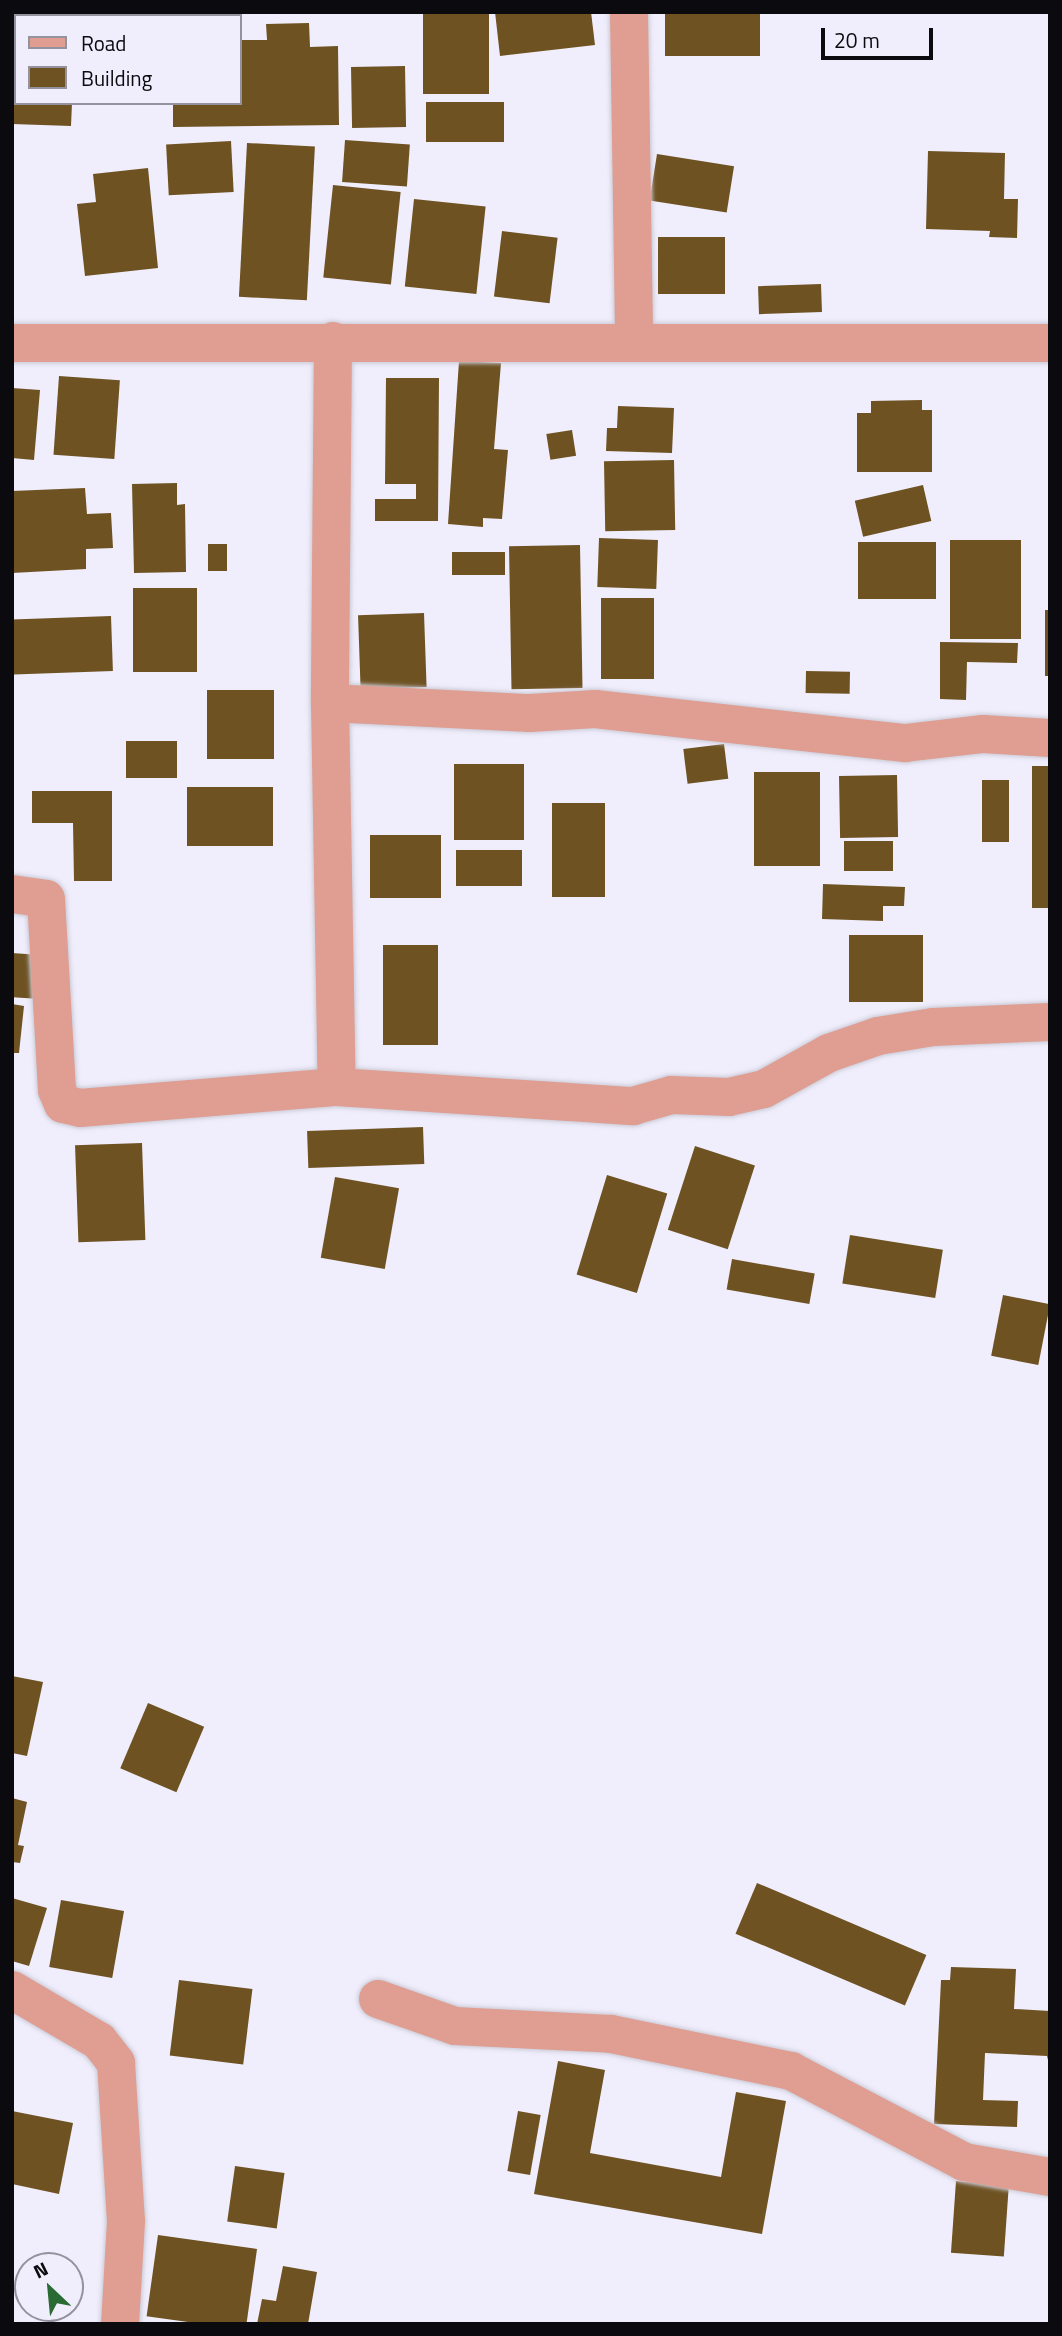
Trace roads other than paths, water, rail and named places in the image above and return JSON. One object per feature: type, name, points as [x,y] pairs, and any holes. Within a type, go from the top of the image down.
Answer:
[{"type":"street","points":[[629,12],[634,339]]},
{"type":"street","points":[[12,344],[634,339],[1050,343]]},
{"type":"street","points":[[333,341],[330,703],[337,1087]]},
{"type":"street","points":[[330,703],[530,713],[595,709],[905,743],[984,734],[1050,738]]},
{"type":"street","points":[[12,894],[32,892],[46,899],[50,913],[57,1090],[63,1104],[80,1108],[337,1087],[633,1106],[671,1095],[729,1097],[764,1089],[829,1053],[878,1036],[933,1027],[1050,1022]]},
{"type":"street","points":[[12,1990],[99,2041],[116,2063],[126,2221],[120,2324]]},
{"type":"street","points":[[378,1999],[455,2026],[611,2034],[791,2071],[964,2162],[1050,2177]]}]
